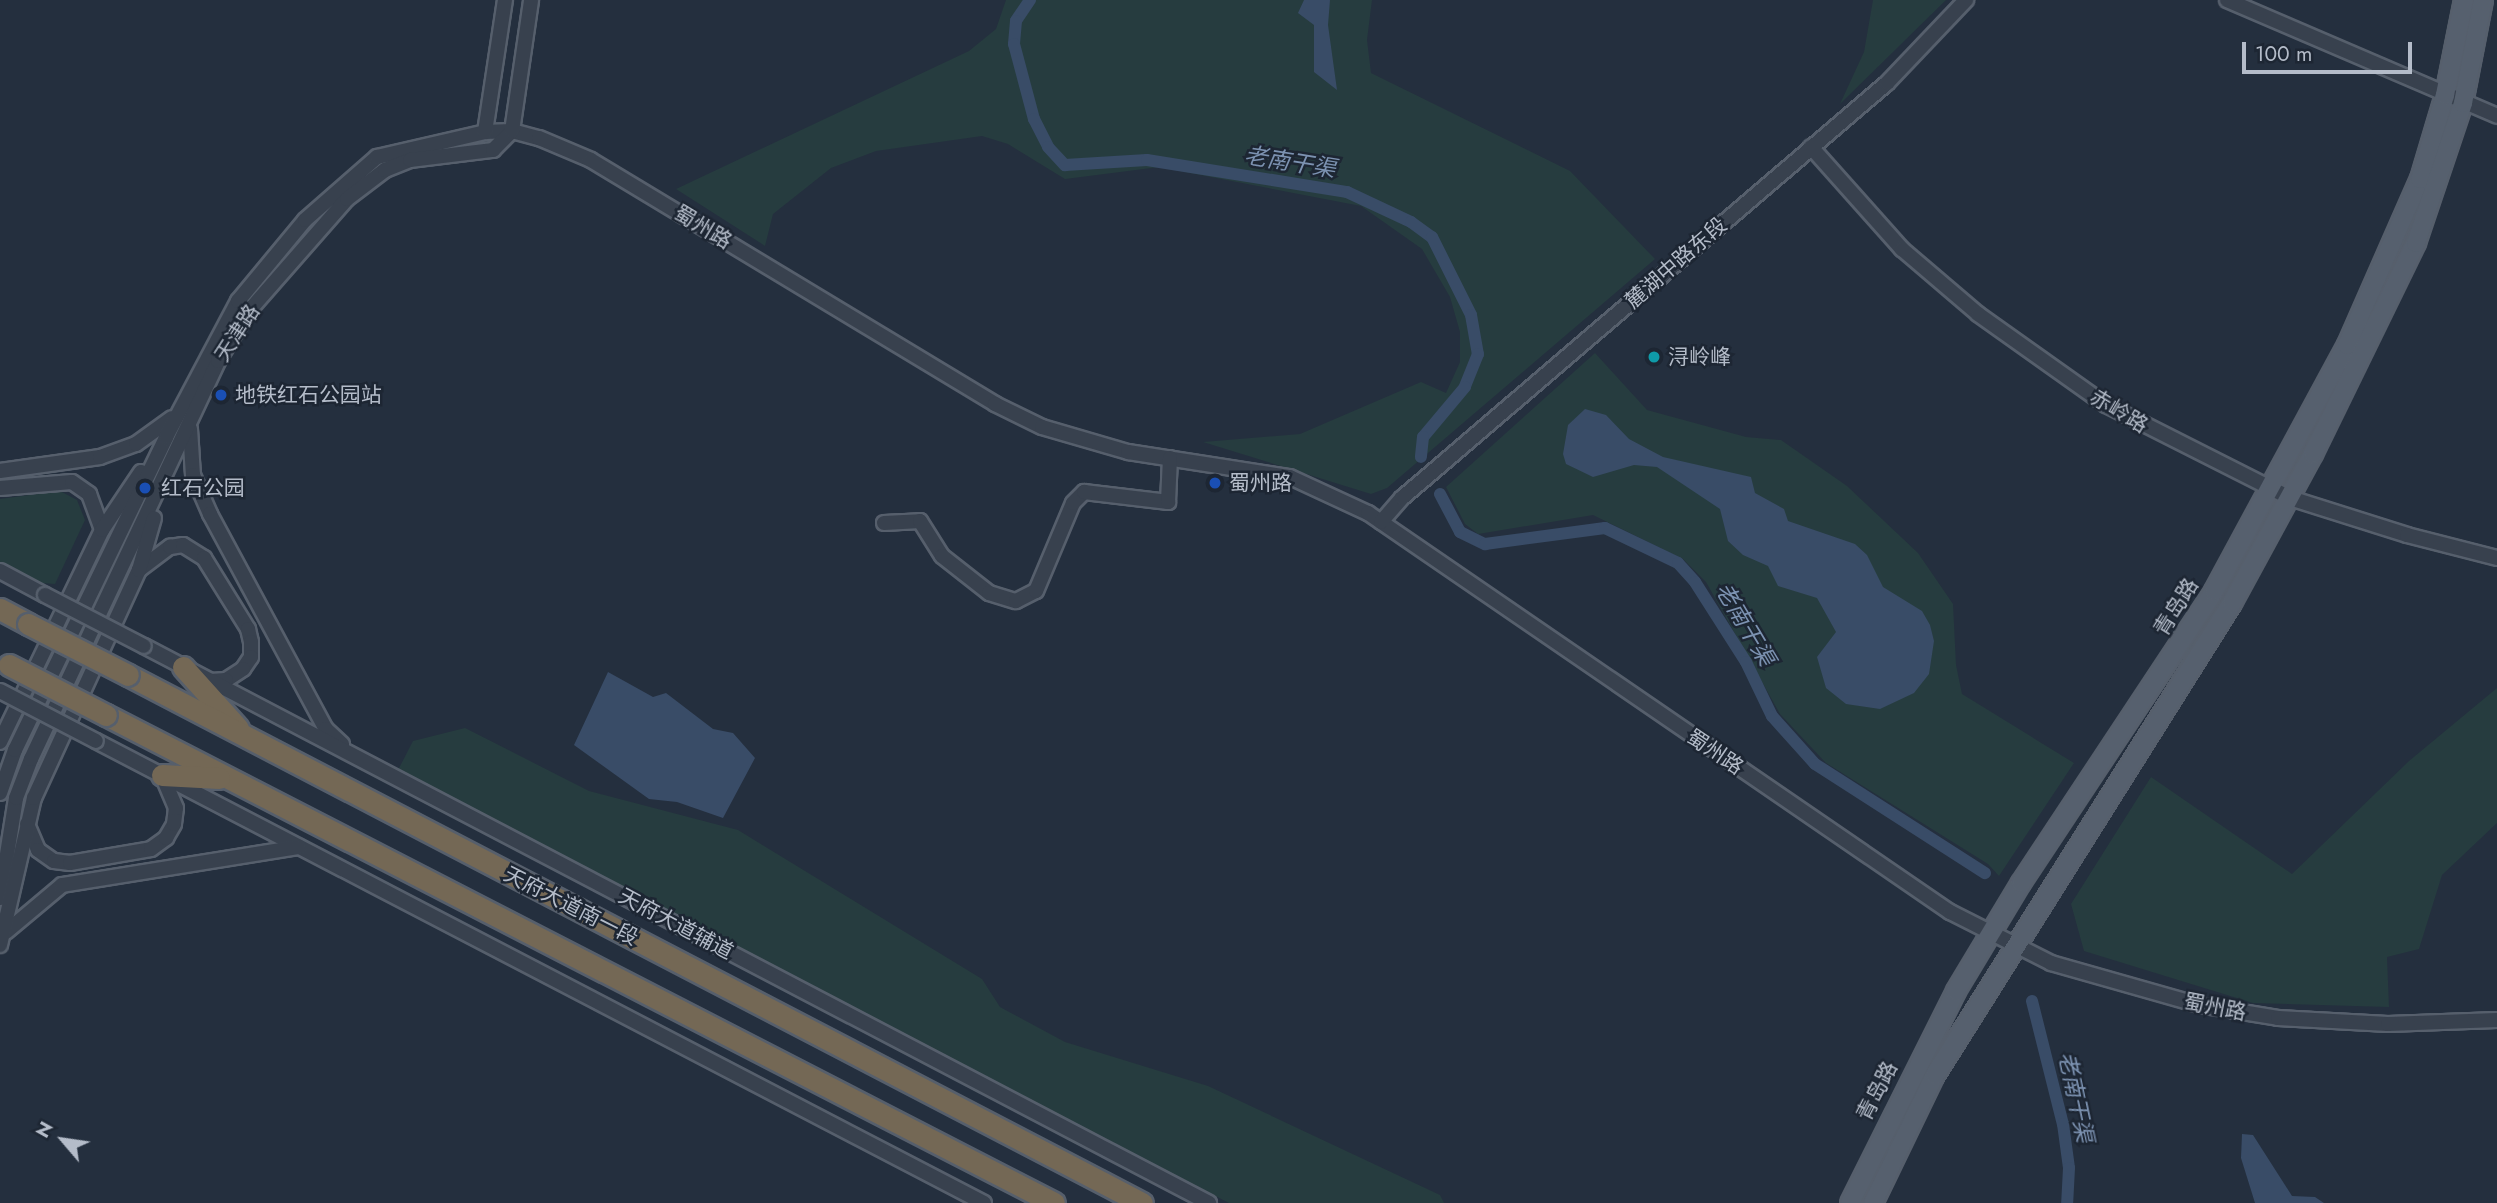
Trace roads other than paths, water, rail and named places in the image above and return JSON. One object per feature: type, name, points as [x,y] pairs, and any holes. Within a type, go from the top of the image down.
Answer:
[{"type":"highway","name":"天府大道南一段","points":[[0,609],[1142,1203]]},
{"type":"highway","name":"天府大道南一段","points":[[4,662],[225,779],[510,920],[1054,1203]]},
{"type":"highway","points":[[183,667],[246,737]]},
{"type":"highway","points":[[162,775],[225,779]]},
{"type":"main road","name":"青岛路","points":[[1850,1203],[1916,1064],[1989,934],[2175,652],[2271,490],[2397,239],[2445,95],[2464,0]]},
{"type":"main road","points":[[1873,1203],[1935,1074],[2232,603],[2290,498],[2416,243],[2463,103],[2483,0]]},
{"type":"street","points":[[485,132],[505,0]]},
{"type":"street","points":[[512,131],[531,0]]},
{"type":"street","name":"麓湖中路东段","points":[[1381,522],[1402,498],[1911,60],[1966,0]]},
{"type":"street","points":[[2227,0],[2497,116]]},
{"type":"street","name":"蜀州路","points":[[485,132],[512,131],[591,160],[1023,418],[1105,447],[1305,481],[1381,522],[1939,905],[1989,934],[2051,963],[2150,993],[2241,1013],[2322,1023],[2497,1020]]},
{"type":"street","name":"天津路","points":[[0,793],[15,750],[166,437],[185,415],[248,312],[347,199],[385,170],[411,160],[493,150],[512,131]]},
{"type":"street","name":"天津路","points":[[0,898],[16,798],[31,759],[163,482],[185,415],[238,301],[285,242],[340,187],[377,157],[396,149],[462,140],[485,132]]},
{"type":"street","name":"赤岭路","points":[[1811,147],[1902,249],[2048,367],[2168,439],[2290,498],[2407,536],[2497,558]]},
{"type":"street","points":[[0,471],[100,457],[136,444],[185,415],[193,475],[210,514],[326,729],[352,755]]},
{"type":"street","points":[[0,742],[102,530],[166,437]]},
{"type":"street","points":[[884,523],[920,521],[953,565],[989,593],[1016,601],[1037,591],[1073,503],[1084,492],[1168,502],[1170,458]]},
{"type":"street","points":[[0,488],[72,482],[89,494],[102,530]]},
{"type":"street","points":[[3,939],[27,822],[46,770],[139,570],[163,482]]},
{"type":"street","points":[[139,570],[170,547],[183,545],[204,558],[248,629],[251,642],[251,657],[243,669],[226,680],[211,681]]},
{"type":"street","name":"天府大道辅道","points":[[0,571],[1209,1203]]},
{"type":"street","points":[[0,691],[984,1203]]},
{"type":"street","points":[[27,822],[38,850],[54,861],[69,863],[150,849],[166,838],[174,824],[176,808],[162,775]]},
{"type":"street","points":[[3,939],[62,885],[299,847]]},
{"type":"water","points":[[1304,0],[1330,0],[1328,25],[1337,90],[1314,72],[1314,25],[1298,13]]},
{"type":"water","points":[[1585,409],[1606,415],[1629,439],[1663,457],[1751,477],[1755,493],[1784,509],[1788,521],[1855,544],[1867,555],[1883,587],[1922,611],[1930,625],[1934,641],[1929,674],[1914,693],[1880,709],[1846,704],[1826,688],[1817,657],[1836,632],[1817,598],[1778,586],[1768,566],[1743,555],[1728,541],[1720,509],[1657,467],[1634,465],[1593,477],[1566,464],[1563,454],[1568,425]]},
{"type":"water","points":[[608,672],[653,697],[666,693],[713,729],[733,733],[755,758],[723,818],[677,802],[649,799],[574,745]]},
{"type":"water","points":[[2242,1134],[2253,1135],[2292,1196],[2315,1197],[2324,1203],[2255,1203],[2241,1158]]},
{"type":"waterway","name":"老南干渠","points":[[1030,0],[1016,21],[1014,44],[1034,119],[1048,147],[1065,165],[1147,160],[1347,192],[1411,222],[1432,237],[1471,315],[1478,354],[1465,387],[1423,437],[1421,457]]},
{"type":"waterway","name":"老南干渠","points":[[1440,494],[1460,532],[1485,544],[1605,528],[1678,563],[1695,582],[1746,662],[1772,716],[1815,764],[1985,873]]},
{"type":"waterway","name":"老南干渠","points":[[2032,1001],[2063,1124],[2069,1168],[2067,1203]]},
{"type":"place","name":"浔岭峰","points":[[1654,357]]},
{"type":"place","name":"地铁红石公园站","points":[[221,395]]},
{"type":"place","name":"蜀州路","points":[[1215,483]]},
{"type":"place","name":"红石公园","points":[[145,488]]}]
